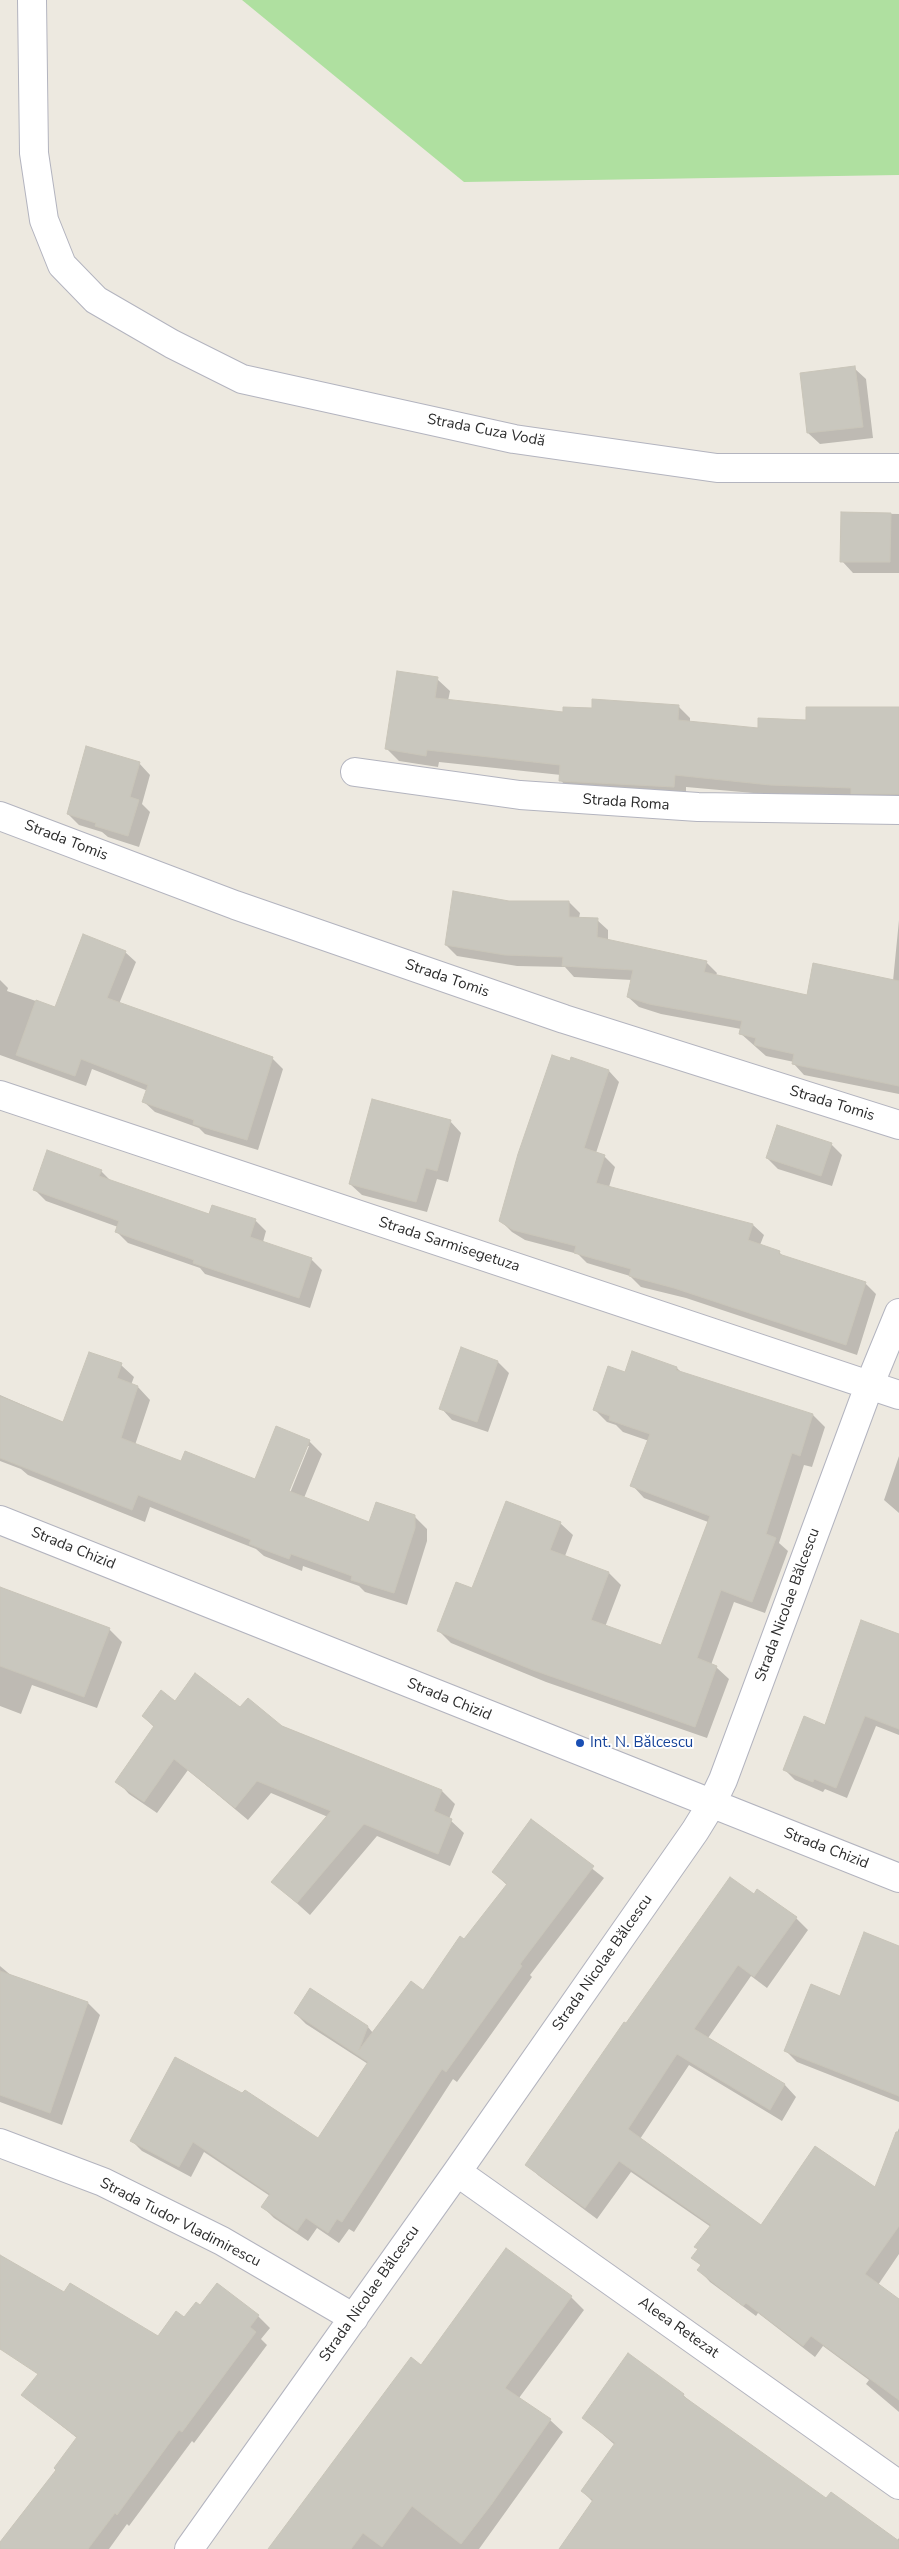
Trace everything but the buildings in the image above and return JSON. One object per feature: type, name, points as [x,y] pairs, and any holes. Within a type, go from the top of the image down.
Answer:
[{"type":"street","name":"Strada Cuza Vodă","points":[[32,0],[34,153],[44,220],[62,265],[96,300],[172,344],[242,379],[514,439],[717,468],[899,468]]},
{"type":"street","name":"Strada Roma","points":[[355,772],[530,796],[698,808],[899,810]]},
{"type":"street","name":"Strada Tomis","points":[[0,816],[235,906],[564,1019],[899,1125]]},
{"type":"street","name":"Strada Sarmisegetuza","points":[[0,1095],[899,1395]]},
{"type":"street","name":"Strada Nicolae Bălcescu","points":[[189,2549],[457,2172],[695,1832],[711,1805],[723,1780],[869,1386],[899,1313]]},
{"type":"street","name":"Strada Chizid","points":[[0,1520],[711,1805],[899,1878]]},
{"type":"street","name":"Strada Tudor Vladimirescu","points":[[0,2143],[103,2182],[196,2228],[354,2318]]},
{"type":"street","name":"Aleea Retezat","points":[[457,2172],[899,2485]]},
{"type":"green space","points":[[242,0],[899,0],[899,175],[464,182]]},
{"type":"place","name":"Int. N. Bălcescu","points":[[580,1743]]}]
